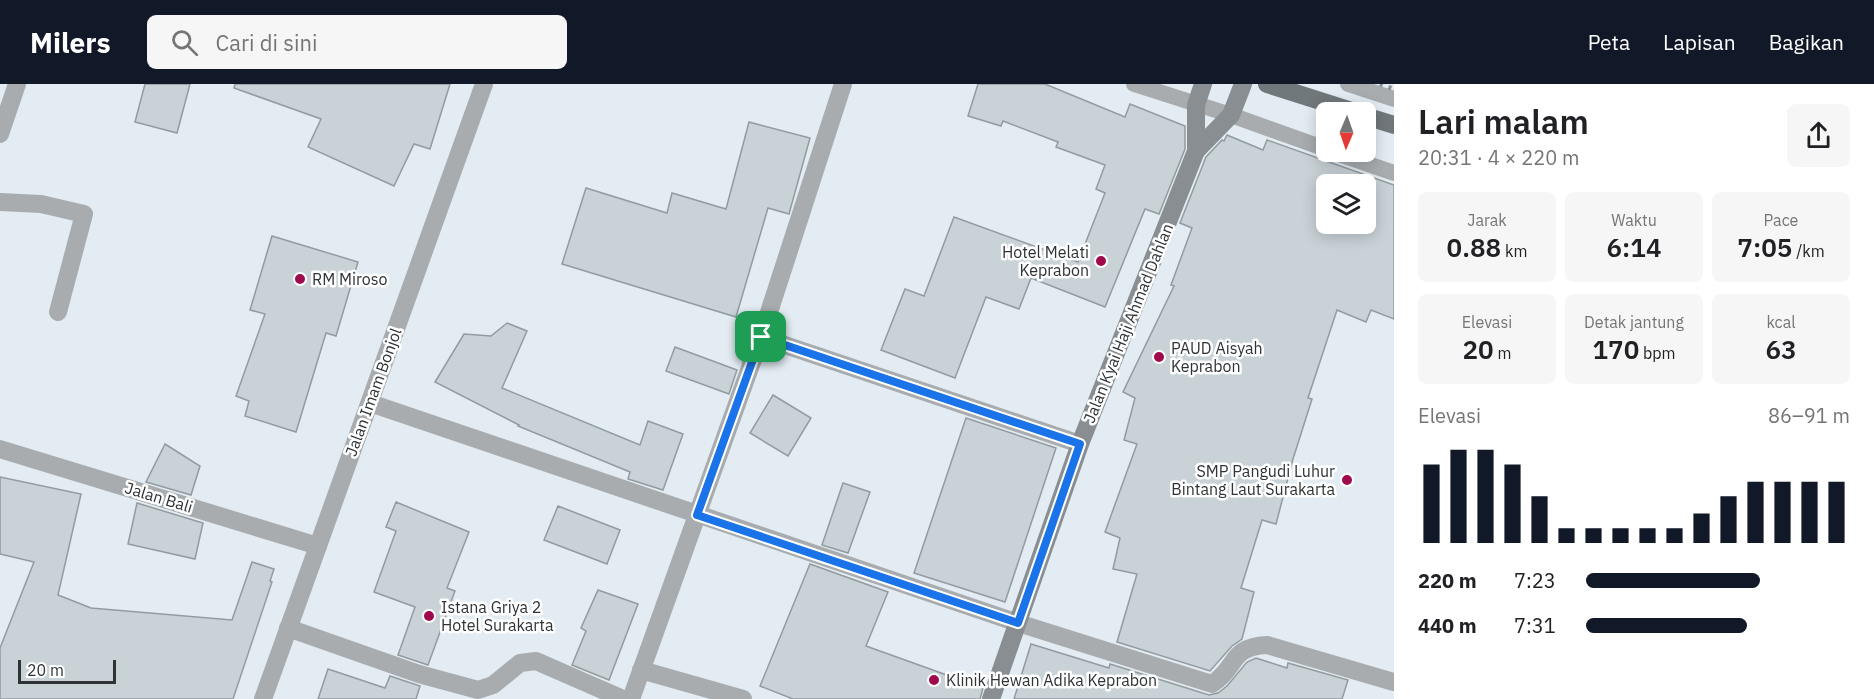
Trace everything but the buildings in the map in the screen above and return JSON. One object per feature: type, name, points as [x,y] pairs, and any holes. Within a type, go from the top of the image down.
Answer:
[{"type":"main road","name":"Jalan Kyai Haji Ahmad Dahlan","points":[[991,699],[1080,444],[1196,151],[1196,105],[1203,84]]},
{"type":"main road","name":"Jalan Kyai Haji Ahmad Dahlan","points":[[1196,151],[1231,115],[1243,84]]},
{"type":"main road","points":[[1267,84],[1324,102]]},
{"type":"main road","points":[[1376,119],[1394,125]]},
{"type":"street","points":[[0,134],[17,84]]},
{"type":"street","name":"Jalan Imam Bonjol","points":[[263,699],[484,84]]},
{"type":"street","points":[[631,699],[761,337],[843,84]]},
{"type":"street","points":[[0,202],[41,204],[84,214],[58,312]]},
{"type":"street","points":[[761,337],[1080,444]]},
{"type":"street","points":[[370,403],[1018,623],[1212,684],[1223,677],[1235,658],[1250,646],[1267,645],[1394,682]]},
{"type":"street","name":"Jalan Bali","points":[[0,449],[318,546]]},
{"type":"street","points":[[288,628],[419,674],[478,690],[493,686],[520,663],[536,660],[623,699]]},
{"type":"street","points":[[641,670],[744,699]]},
{"type":"lane","points":[[1134,84],[1316,145]]},
{"type":"lane","points":[[1348,84],[1394,99]]},
{"type":"lane","points":[[1362,162],[1394,173]]},
{"type":"railway","points":[[1380,84],[1394,89]]},
{"type":"place","name":"Hotel Melati Keprabon","points":[[1101,261]]},
{"type":"place","name":"RM Miroso","points":[[300,279]]},
{"type":"place","name":"PAUD Aisyah Keprabon","points":[[1159,357]]},
{"type":"place","name":"SMP Pangudi Luhur Bintang Laut Surakarta","points":[[1347,480]]},
{"type":"place","name":"Istana Griya 2 Hotel Surakarta","points":[[429,616]]},
{"type":"place","name":"Klinik Hewan Adika Keprabon","points":[[934,680]]},
{"type":"route","points":[[761,337],[1080,444],[1018,623],[697,515],[761,337]]}]
